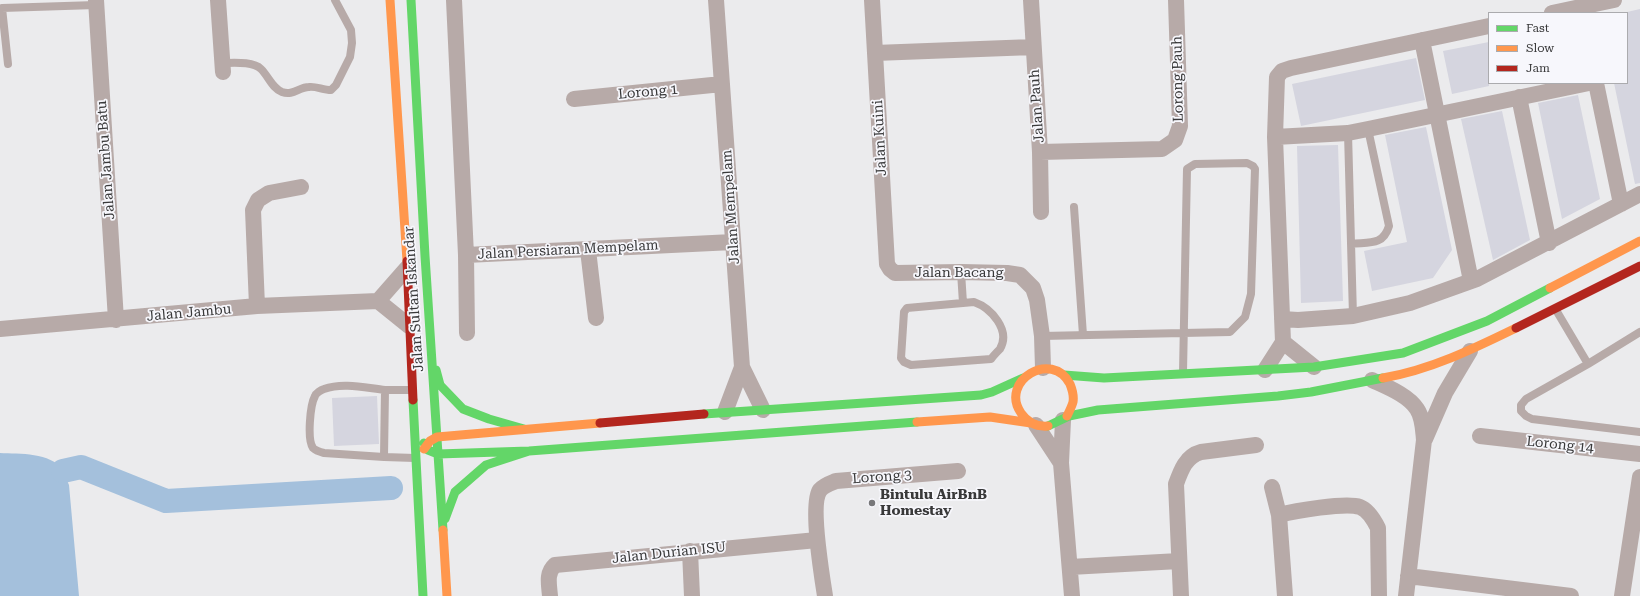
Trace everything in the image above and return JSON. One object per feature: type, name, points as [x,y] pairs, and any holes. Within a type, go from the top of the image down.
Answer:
[{"type":"street","points":[[218,0],[222,67]]},
{"type":"street","points":[[390,0],[407,268],[423,596]]},
{"type":"street","name":"Jalan Sultan Iskandar","points":[[411,0],[447,596]]},
{"type":"street","name":"Jalan Persiaran Mempelam","points":[[454,0],[466,255],[734,242]]},
{"type":"street","name":"Jalan Mempelam","points":[[716,0],[742,367],[725,412]]},
{"type":"street","name":"Jalan Kuini","points":[[872,0],[887,264],[894,273]]},
{"type":"street","name":"Jalan Pauh","points":[[1031,0],[1040,152],[1041,212]]},
{"type":"street","name":"Lorong Pauh","points":[[1040,152],[1162,149],[1175,140],[1180,126],[1176,0]]},
{"type":"street","points":[[1561,12],[1580,10],[1614,0]]},
{"type":"street","name":"Jalan Jambu Batu","points":[[96,3],[116,320]]},
{"type":"street","points":[[1265,370],[1283,342],[1275,137],[1277,77],[1282,71],[1488,26]]},
{"type":"street","points":[[1422,40],[1472,281]]},
{"type":"street","points":[[875,53],[1033,47]]},
{"type":"street","name":"Lorong 1","points":[[574,99],[722,84]]},
{"type":"street","points":[[1275,137],[1348,133],[1583,84]]},
{"type":"street","points":[[1596,84],[1621,204]]},
{"type":"street","points":[[1519,97],[1549,243]]},
{"type":"street","points":[[257,306],[253,210],[258,200],[269,194],[302,187]]},
{"type":"street","points":[[1282,319],[1353,316],[1410,303],[1472,281],[1549,243],[1640,194]]},
{"type":"street","points":[[1064,375],[1104,378],[1314,367],[1403,352],[1480,324],[1640,241]]},
{"type":"street","points":[[588,250],[596,318]]},
{"type":"street","points":[[466,255],[467,333]]},
{"type":"street","points":[[414,418],[425,446],[428,450],[438,454],[529,451],[981,417],[1050,426],[1065,418],[1103,409],[1297,394],[1418,370],[1470,351],[1640,266]]},
{"type":"street","points":[[407,268],[378,301],[409,326]]},
{"type":"street","name":"Jalan Bacang","points":[[894,273],[960,272],[1007,273],[1020,275],[1034,288],[1037,300],[1042,336],[1043,368]]},
{"type":"street","name":"Jalan Jambu","points":[[0,330],[257,306],[378,301]]},
{"type":"street","points":[[1283,342],[1314,367]]},
{"type":"street","points":[[431,349],[440,385],[463,409],[489,419],[524,429]]},
{"type":"street","points":[[1424,440],[1445,393],[1470,351]]},
{"type":"street","points":[[742,367],[763,410]]},
{"type":"street","points":[[416,475],[425,446],[437,437],[725,412],[982,395],[992,392],[1043,368],[1058,371],[1064,375],[1070,382],[1073,390],[1074,400],[1072,408],[1065,418],[1061,463],[1072,596]]},
{"type":"street","points":[[1023,378],[1018,385],[1016,393],[1016,402],[1019,410],[1024,418],[1033,424],[1061,463]]},
{"type":"street","points":[[1372,380],[1392,390],[1408,401],[1417,409],[1423,423],[1424,440],[1406,596]]},
{"type":"street","name":"Lorong 14","points":[[1480,436],[1640,454]]},
{"type":"street","points":[[1181,596],[1176,484],[1181,468],[1193,454],[1256,445]]},
{"type":"street","points":[[443,525],[455,492],[486,465],[529,451]]},
{"type":"street","name":"Lorong 3","points":[[824,596],[817,540],[817,497],[820,489],[836,480],[958,471]]},
{"type":"street","points":[[1622,596],[1640,477]]},
{"type":"street","points":[[1272,487],[1278,515],[1285,596]]},
{"type":"street","points":[[1278,515],[1293,511],[1349,505],[1361,507],[1373,518],[1378,528],[1379,596]]},
{"type":"street","name":"Jalan Durian ISU","points":[[550,596],[550,569],[555,565],[817,540]]},
{"type":"street","points":[[690,551],[692,596]]},
{"type":"street","points":[[1070,567],[1179,561]]},
{"type":"street","points":[[1408,576],[1571,596]]},
{"type":"lane","points":[[222,67],[255,65],[261,69],[274,87],[289,93],[311,86],[331,90],[336,85],[350,57],[352,43],[351,30],[335,0]]},
{"type":"lane","points":[[8,64],[1,26],[1,5],[96,3]]},
{"type":"lane","points":[[1351,244],[1380,241],[1386,235],[1389,226],[1368,129]]},
{"type":"lane","points":[[1348,133],[1353,316]]},
{"type":"lane","points":[[1042,336],[1083,335],[1184,333],[1230,332],[1245,317],[1250,294],[1255,169],[1251,164],[1195,164],[1187,169],[1184,333],[1183,375]]},
{"type":"lane","points":[[1074,207],[1083,335]]},
{"type":"lane","points":[[960,272],[963,303]]},
{"type":"lane","points":[[974,302],[980,304],[996,318],[1002,334],[1000,348],[991,358],[911,365],[904,362],[901,358],[904,312],[907,308],[963,303],[974,302]]},
{"type":"lane","points":[[1555,308],[1588,364]]},
{"type":"lane","points":[[1640,332],[1588,364],[1526,399],[1522,405],[1521,411],[1532,419],[1640,432]]},
{"type":"lane","points":[[413,390],[385,390],[342,385],[324,389],[315,394],[312,402],[310,434],[312,447],[324,453],[416,458]]},
{"type":"lane","points":[[384,457],[385,390]]},
{"type":"water","points":[[0,453],[25,454],[43,457],[57,464],[63,470],[69,485],[79,596],[0,596]]},
{"type":"building","points":[[1640,9],[1640,183],[1635,184],[1614,84],[1628,84],[1627,12]]},
{"type":"building","points":[[1488,42],[1489,86],[1452,94],[1443,51]]},
{"type":"building","points":[[1416,58],[1425,100],[1301,126],[1292,84]]},
{"type":"building","points":[[1578,95],[1600,199],[1562,219],[1538,103]]},
{"type":"building","points":[[1502,111],[1530,240],[1493,260],[1461,119]]},
{"type":"building","points":[[1426,127],[1452,250],[1433,278],[1372,291],[1364,251],[1407,242],[1385,135]]},
{"type":"building","points":[[1338,145],[1343,301],[1301,303],[1297,146]]},
{"type":"building","points":[[377,396],[379,444],[334,446],[332,398]]},
{"type":"waterway","points":[[63,471],[81,467],[166,501],[391,488]]},
{"type":"traffic: fast","points":[[411,0],[425,256],[443,530]]},
{"type":"traffic: fast","points":[[1064,375],[1104,378],[1314,367],[1403,353],[1487,321],[1550,288]]},
{"type":"traffic: fast","points":[[436,370],[440,385],[463,409],[489,419],[524,429]]},
{"type":"traffic: fast","points":[[704,414],[981,395],[992,392],[1023,378]]},
{"type":"traffic: fast","points":[[1048,426],[1069,416],[1098,410],[1278,396],[1311,392],[1383,378]]},
{"type":"traffic: fast","points":[[413,400],[423,596]]},
{"type":"traffic: fast","points":[[424,443],[428,450],[438,454],[529,451],[917,422]]},
{"type":"traffic: fast","points":[[445,519],[455,492],[486,465],[529,451]]},
{"type":"traffic: slow","points":[[390,0],[407,261]]},
{"type":"traffic: slow","points":[[1550,288],[1640,241]]},
{"type":"traffic: slow","points":[[1383,378],[1418,370],[1451,358],[1516,328]]},
{"type":"traffic: slow","points":[[1048,426],[1040,426],[1030,422],[1021,413],[1016,401],[1017,390],[1022,381],[1030,373],[1041,369],[1052,369],[1062,374],[1070,384],[1073,395],[1073,402],[1067,416]]},
{"type":"traffic: slow","points":[[917,422],[990,417],[1031,423]]},
{"type":"traffic: slow","points":[[424,449],[430,441],[437,437],[600,423]]},
{"type":"traffic: slow","points":[[443,530],[447,596]]},
{"type":"traffic: jam","points":[[407,261],[413,400]]},
{"type":"traffic: jam","points":[[1516,328],[1640,266]]},
{"type":"traffic: jam","points":[[600,423],[704,414]]},
{"type":"place","name":"Bintulu AirBnB Homestay","points":[[872,503]]}]
